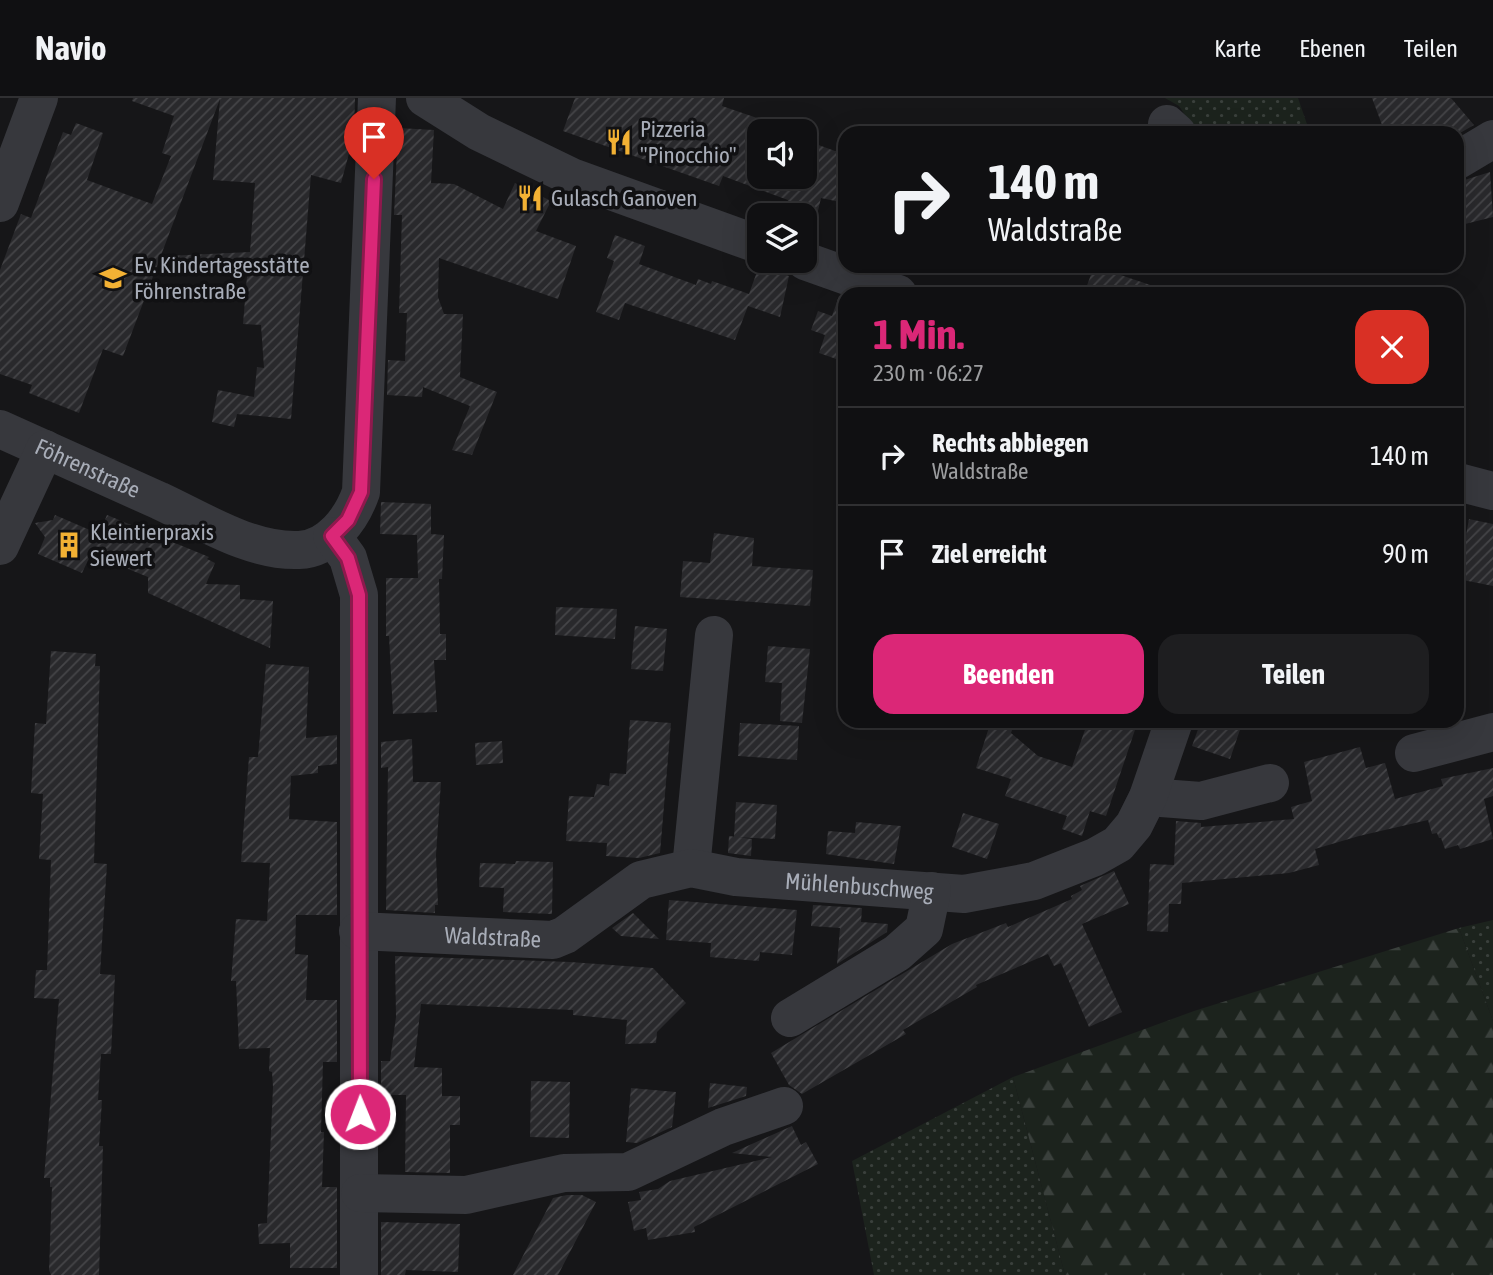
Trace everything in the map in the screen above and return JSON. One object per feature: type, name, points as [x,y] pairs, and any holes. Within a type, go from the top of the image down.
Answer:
[{"type":"street","points":[[0,203],[39,98]]},
{"type":"street","points":[[359,1275],[359,595],[348,558],[332,536],[348,520],[361,492],[377,98]]},
{"type":"street","points":[[425,98],[479,132],[572,177],[747,240]]},
{"type":"street","points":[[1464,156],[1493,139]]},
{"type":"street","points":[[817,265],[838,273]]},
{"type":"street","points":[[839,273],[878,287]]},
{"type":"street","name":"Föhrenstraße","points":[[0,429],[250,542],[298,550],[311,548],[332,536]]},
{"type":"street","points":[[0,546],[45,449]]},
{"type":"street","points":[[1464,484],[1493,491]]},
{"type":"street","points":[[691,868],[714,635]]},
{"type":"street","name":"Mühlenbuschweg","points":[[691,868],[736,877],[964,894],[1034,881],[1095,857],[1118,844],[1134,825],[1148,797],[1172,728]]},
{"type":"street","points":[[1414,753],[1493,732]]},
{"type":"street","points":[[1148,797],[1201,801],[1270,783]]},
{"type":"street","name":"Waldstraße","points":[[358,931],[553,940],[565,935],[641,880],[691,868]]},
{"type":"street","points":[[790,1018],[906,945],[924,929],[932,891]]},
{"type":"street","points":[[360,1193],[467,1195],[564,1173],[628,1171],[723,1127],[784,1106]]},
{"type":"green space","points":[[1165,98],[1298,98],[1308,126],[1192,126],[1179,106]]},
{"type":"green space","points":[[1493,920],[1493,1021],[1459,928]]},
{"type":"green space","points":[[1459,928],[1493,1021],[1493,1275],[1065,1275],[1013,1077],[1194,1011]]},
{"type":"green space","points":[[1013,1077],[1065,1275],[874,1275],[852,1161]]},
{"type":"building","points":[[133,98],[355,98],[354,135],[341,183],[311,175],[291,419],[237,414],[234,427],[212,422],[218,390],[254,397],[257,367],[264,368],[261,325],[243,324],[247,276],[167,269],[167,256],[250,252],[255,183],[213,180],[220,99],[123,356],[103,349],[79,413],[29,393],[32,385],[0,374],[0,270],[21,214],[31,218],[63,132],[71,135],[76,123],[103,133],[87,180],[152,204],[171,156],[162,153],[174,116],[132,101]]},
{"type":"building","points":[[575,98],[724,98],[722,106],[760,119],[747,119],[747,185],[723,176],[719,186],[563,131]]},
{"type":"building","points":[[1372,98],[1451,98],[1474,125],[1464,131],[1464,126],[1382,126]]},
{"type":"building","points":[[398,128],[434,130],[431,183],[454,184],[503,209],[515,183],[551,201],[536,231],[576,246],[558,299],[439,258],[438,297],[444,314],[463,314],[460,377],[497,392],[472,455],[452,450],[470,406],[423,387],[422,397],[387,395],[388,360],[405,361],[407,313],[399,313],[402,215],[394,215]]},
{"type":"building","points":[[817,144],[838,150],[838,202],[821,198],[817,215],[817,203],[787,203],[788,200],[758,189],[817,189]]},
{"type":"building","points":[[1490,172],[1493,217],[1465,224],[1464,180]]},
{"type":"building","points":[[615,235],[645,246],[639,264],[696,285],[698,279],[711,284],[712,281],[749,294],[756,273],[780,273],[789,276],[780,317],[748,306],[735,340],[625,303],[619,320],[596,312],[614,261],[607,258]]},
{"type":"building","points":[[1092,273],[1115,273],[1156,287],[1086,287]]},
{"type":"building","points":[[838,299],[838,360],[819,353],[825,335],[811,330],[818,311],[832,316]]},
{"type":"building","points":[[381,502],[431,504],[431,534],[444,535],[442,579],[439,579],[440,634],[446,634],[446,660],[434,660],[437,712],[393,714],[389,636],[386,636],[386,578],[418,578],[417,535],[380,534]]},
{"type":"building","points":[[55,515],[99,534],[107,515],[209,557],[207,559],[215,563],[206,584],[240,585],[240,599],[273,601],[270,648],[148,593],[148,577],[91,554],[82,573],[38,554],[45,537],[35,523],[53,520]]},
{"type":"building","points":[[1469,519],[1493,524],[1493,586],[1464,580],[1464,546]]},
{"type":"building","points":[[714,533],[754,538],[752,566],[813,570],[810,606],[680,597],[683,561],[710,563]]},
{"type":"building","points":[[556,607],[617,609],[615,639],[555,635]]},
{"type":"building","points":[[635,626],[667,629],[663,671],[631,669]]},
{"type":"building","points":[[768,646],[810,649],[802,723],[780,721],[782,683],[765,682]]},
{"type":"building","points":[[51,651],[96,654],[95,666],[100,666],[94,863],[107,864],[100,974],[115,975],[111,1054],[101,1054],[98,1100],[102,1100],[99,1146],[103,1146],[99,1275],[51,1275],[49,1270],[52,1187],[50,1178],[44,1178],[59,999],[34,998],[36,970],[47,970],[51,860],[39,859],[43,794],[31,793],[35,723],[46,724]]},
{"type":"building","points":[[266,664],[309,667],[306,738],[337,735],[337,764],[318,766],[318,773],[291,776],[289,819],[337,822],[337,915],[296,915],[295,954],[308,955],[306,1000],[337,1000],[337,1062],[323,1062],[321,1132],[324,1132],[322,1187],[337,1187],[337,1268],[290,1268],[290,1243],[259,1244],[258,1224],[267,1223],[273,1087],[272,1072],[269,1071],[270,1048],[239,1049],[236,981],[231,981],[236,919],[267,921],[270,863],[241,862],[249,757],[258,757]]},
{"type":"building","points":[[630,720],[671,723],[660,853],[639,858],[606,856],[607,843],[566,841],[569,796],[594,797],[597,784],[609,786],[610,773],[626,774]]},
{"type":"building","points":[[740,723],[799,726],[797,760],[738,756]]},
{"type":"building","points":[[989,728],[1013,728],[1011,733],[1038,756],[1072,767],[1086,728],[1136,728],[1106,816],[1090,811],[1082,836],[1062,829],[1067,816],[1005,796],[1011,779],[976,768]]},
{"type":"building","points":[[1198,728],[1241,728],[1230,759],[1192,746]]},
{"type":"building","points":[[412,739],[413,782],[441,782],[436,855],[438,905],[435,905],[435,913],[386,910],[388,767],[381,768],[381,742]]},
{"type":"building","points":[[502,741],[503,763],[476,765],[475,743]]},
{"type":"building","points":[[1360,747],[1366,768],[1385,763],[1395,799],[1443,786],[1441,779],[1493,768],[1493,796],[1484,799],[1493,839],[1460,849],[1458,845],[1445,849],[1437,833],[1432,834],[1428,820],[1315,849],[1319,865],[1289,873],[1182,883],[1181,904],[1169,904],[1168,932],[1147,931],[1150,864],[1174,865],[1176,821],[1201,823],[1201,827],[1294,819],[1291,807],[1312,801],[1304,762]]},
{"type":"building","points":[[736,802],[777,805],[775,839],[734,837]]},
{"type":"building","points":[[963,813],[999,824],[987,859],[952,847]]},
{"type":"building","points":[[856,822],[901,826],[894,864],[826,854],[828,831],[855,833]]},
{"type":"building","points":[[729,836],[752,839],[751,856],[728,853]]},
{"type":"building","points":[[516,861],[553,862],[552,914],[503,912],[504,888],[479,887],[480,863],[515,864]]},
{"type":"building","points":[[1114,871],[1129,904],[1082,924],[1122,1012],[1089,1027],[1061,963],[1054,966],[1048,954],[976,985],[977,987],[903,1030],[906,1034],[802,1094],[789,1085],[771,1053],[952,944],[1006,923],[1008,927],[1072,899],[1071,896],[1082,890],[1080,886]]},
{"type":"building","points":[[669,900],[797,910],[792,955],[760,952],[759,961],[710,957],[711,943],[666,940]]},
{"type":"building","points":[[813,905],[862,908],[861,922],[888,924],[887,932],[837,964],[840,928],[811,926]]},
{"type":"building","points":[[633,913],[659,939],[621,936],[612,928]]},
{"type":"building","points":[[395,956],[570,962],[653,968],[686,1003],[657,1032],[656,1043],[625,1044],[627,1020],[573,1015],[573,1010],[421,1004],[414,1067],[442,1068],[442,1096],[460,1096],[460,1125],[450,1125],[450,1173],[405,1172],[406,1095],[381,1095],[381,1061],[390,1061],[396,1017]]},
{"type":"building","points":[[531,1081],[570,1082],[569,1138],[530,1137]]},
{"type":"building","points":[[710,1083],[747,1087],[746,1096],[708,1108]]},
{"type":"building","points":[[631,1088],[676,1092],[672,1127],[637,1143],[626,1142]]},
{"type":"building","points":[[792,1126],[801,1145],[806,1142],[818,1164],[694,1227],[695,1232],[648,1240],[646,1228],[634,1231],[628,1202],[641,1200],[639,1192],[658,1189],[670,1181],[772,1157],[732,1153]]},
{"type":"building","points":[[582,1195],[596,1202],[558,1275],[513,1275],[553,1198]]},
{"type":"building","points":[[381,1222],[460,1224],[458,1272],[406,1270],[405,1275],[381,1275]]},
{"type":"place","name":"Pizzeria \"Pinocchio\"","points":[[619,142]]},
{"type":"place","name":"Gulasch Ganoven","points":[[530,198]]},
{"type":"place","name":"Ev. Kindertagesstätte Föhrenstraße","points":[[113,278]]},
{"type":"place","name":"Kleintierpraxis Siewert","points":[[69,545]]},
{"type":"route","points":[[360,1114],[359,595],[348,558],[332,536],[348,520],[361,492],[374,179]]}]
